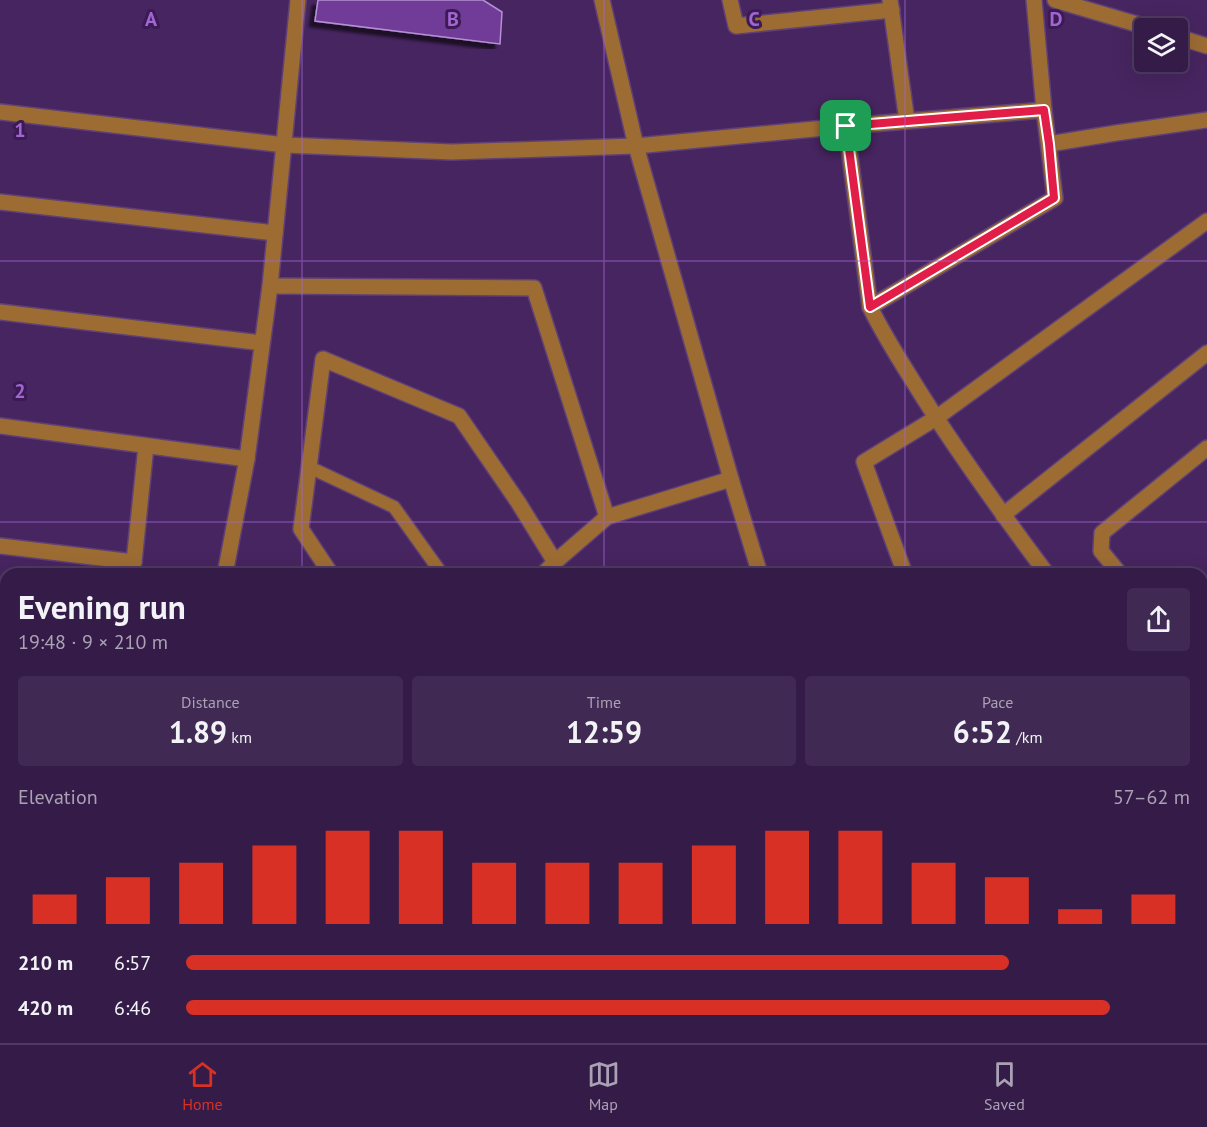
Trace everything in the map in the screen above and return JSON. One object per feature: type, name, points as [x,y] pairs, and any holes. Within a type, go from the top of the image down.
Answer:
[{"type":"street","points":[[226,568],[247,459],[270,286],[298,0]]},
{"type":"street","points":[[602,0],[636,146],[758,568]]},
{"type":"street","points":[[730,0],[736,26],[891,5],[907,121]]},
{"type":"street","points":[[870,307],[1054,198],[1034,0]]},
{"type":"street","points":[[1055,0],[1134,23]]},
{"type":"street","points":[[1188,40],[1207,46]]},
{"type":"street","points":[[0,112],[285,145],[452,152],[636,146],[1044,110]]},
{"type":"street","points":[[1049,144],[1207,120]]},
{"type":"street","points":[[846,126],[870,307],[883,334],[936,417],[1043,568]]},
{"type":"street","points":[[0,202],[274,233]]},
{"type":"street","points":[[903,568],[864,462],[936,417],[1207,222]]},
{"type":"street","points":[[270,286],[534,288],[607,517]]},
{"type":"street","points":[[0,312],[262,344]]},
{"type":"street","points":[[1003,515],[1207,353]]},
{"type":"street","points":[[327,568],[301,529],[323,359],[459,416],[518,502],[555,562]]},
{"type":"street","points":[[0,426],[247,459]]},
{"type":"street","points":[[0,546],[131,568],[146,446]]},
{"type":"street","points":[[1115,568],[1101,551],[1102,533],[1207,448]]},
{"type":"street","points":[[549,568],[607,517],[731,479]]},
{"type":"lane","points":[[309,467],[394,507],[438,568]]},
{"type":"building","points":[[318,0],[483,0],[502,12],[500,44],[315,21]]},
{"type":"route","points":[[1044,110],[1054,198],[870,307],[846,126],[1044,110]]}]
